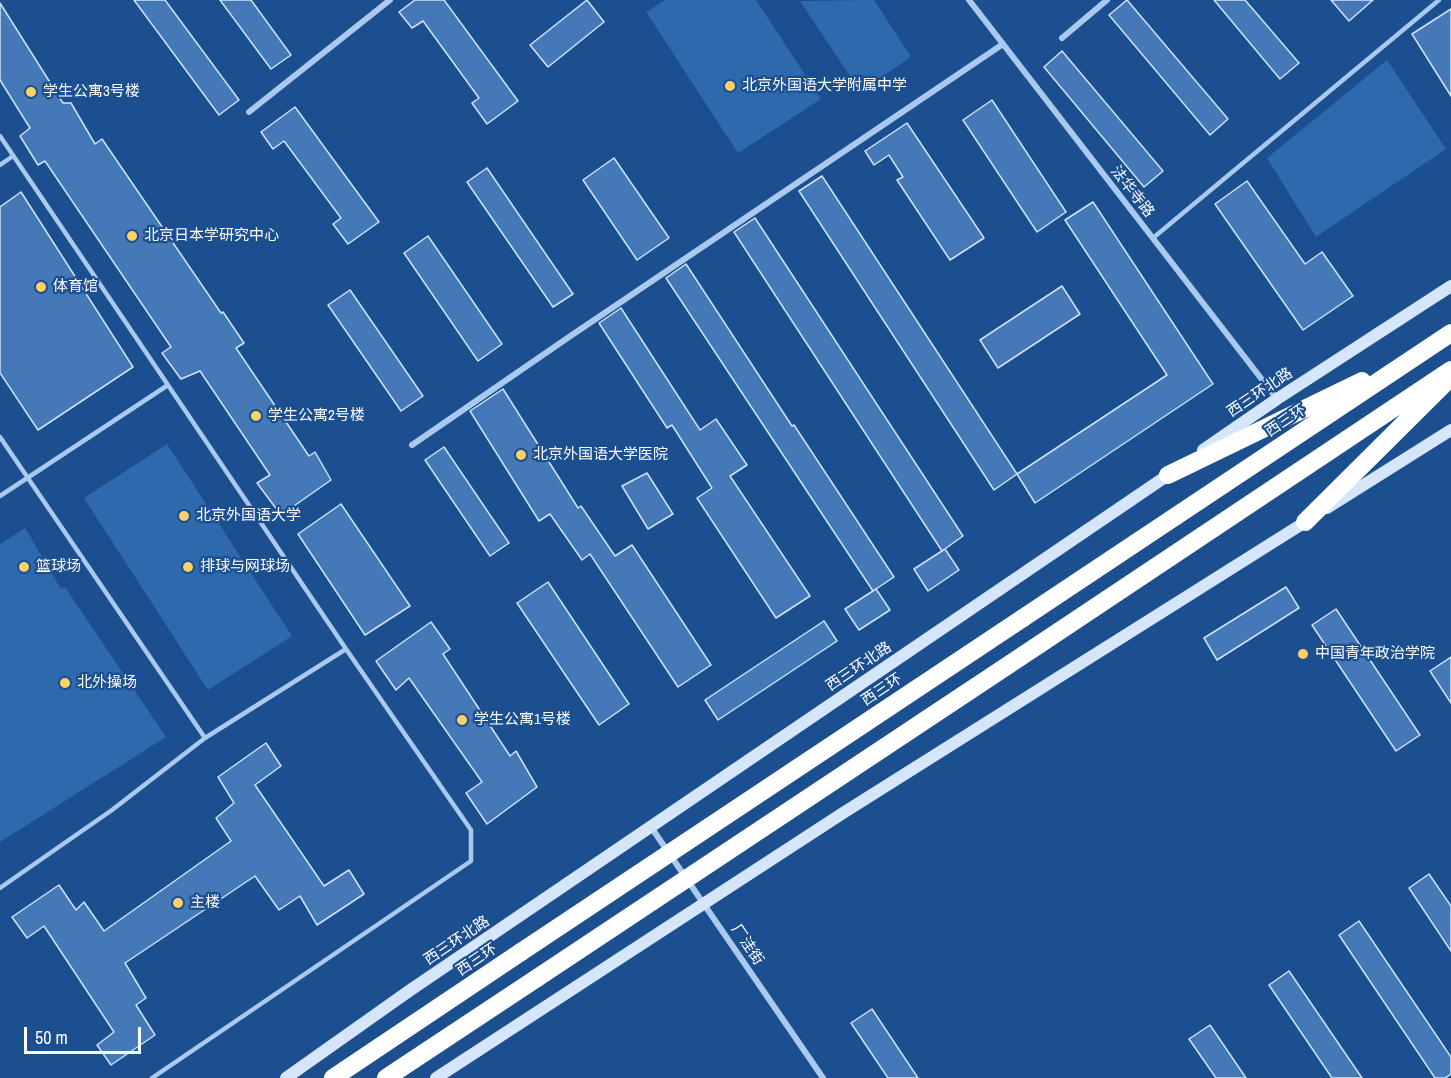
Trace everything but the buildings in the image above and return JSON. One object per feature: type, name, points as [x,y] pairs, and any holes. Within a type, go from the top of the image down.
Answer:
[{"type":"highway","name":"西三环","points":[[333,1078],[1451,333]]},
{"type":"highway","points":[[1168,475],[1425,350]]},
{"type":"highway","points":[[386,1078],[1451,370]]},
{"type":"highway","points":[[1305,522],[1451,378]]},
{"type":"street","points":[[249,112],[390,0]]},
{"type":"street","name":"法华寺路","points":[[969,0],[1277,399]]},
{"type":"street","points":[[1062,38],[1107,0]]},
{"type":"street","points":[[412,445],[1003,44]]},
{"type":"street","name":"西三环北路","points":[[286,1078],[409,991],[1277,399],[1451,286]]},
{"type":"street","points":[[436,1078],[843,813],[1451,430]]},
{"type":"street","name":"厂洼街","points":[[651,827],[823,1078]]},
{"type":"lane","points":[[1153,238],[1438,0]]},
{"type":"lane","points":[[0,136],[471,830],[471,861],[152,1078]]},
{"type":"lane","points":[[0,165],[13,156]]},
{"type":"lane","points":[[0,496],[168,385]]},
{"type":"lane","points":[[0,437],[205,738]]},
{"type":"lane","points":[[0,888],[112,810],[205,738],[346,649]]},
{"type":"shaded area","points":[[665,0],[756,0],[821,99],[738,153],[646,12]]},
{"type":"shaded area","points":[[874,0],[911,57],[860,91],[800,1]]},
{"type":"shaded area","points":[[1387,60],[1446,149],[1316,237],[1267,158]]},
{"type":"shaded area","name":"排球与网球场","points":[[167,444],[292,636],[208,690],[84,498]]},
{"type":"shaded area","name":"北外操场","points":[[25,528],[61,589],[65,587],[166,737],[0,842],[0,544]]},
{"type":"place","name":"北京外国语大学附属中学","points":[[730,86]]},
{"type":"place","name":"学生公寓3号楼","points":[[31,92]]},
{"type":"place","name":"北京日本学研究中心","points":[[132,236]]},
{"type":"place","name":"体育馆","points":[[41,287]]},
{"type":"place","name":"学生公寓2号楼","points":[[256,416]]},
{"type":"place","name":"北京外国语大学医院","points":[[521,455]]},
{"type":"place","name":"北京外国语大学","points":[[184,516]]},
{"type":"place","name":"篮球场","points":[[24,567]]},
{"type":"place","name":"排球与网球场","points":[[188,567]]},
{"type":"place","name":"中国青年政治学院","points":[[1303,654]]},
{"type":"place","name":"北外操场","points":[[65,683]]},
{"type":"place","name":"学生公寓1号楼","points":[[462,720]]},
{"type":"place","name":"主楼","points":[[178,903]]}]
